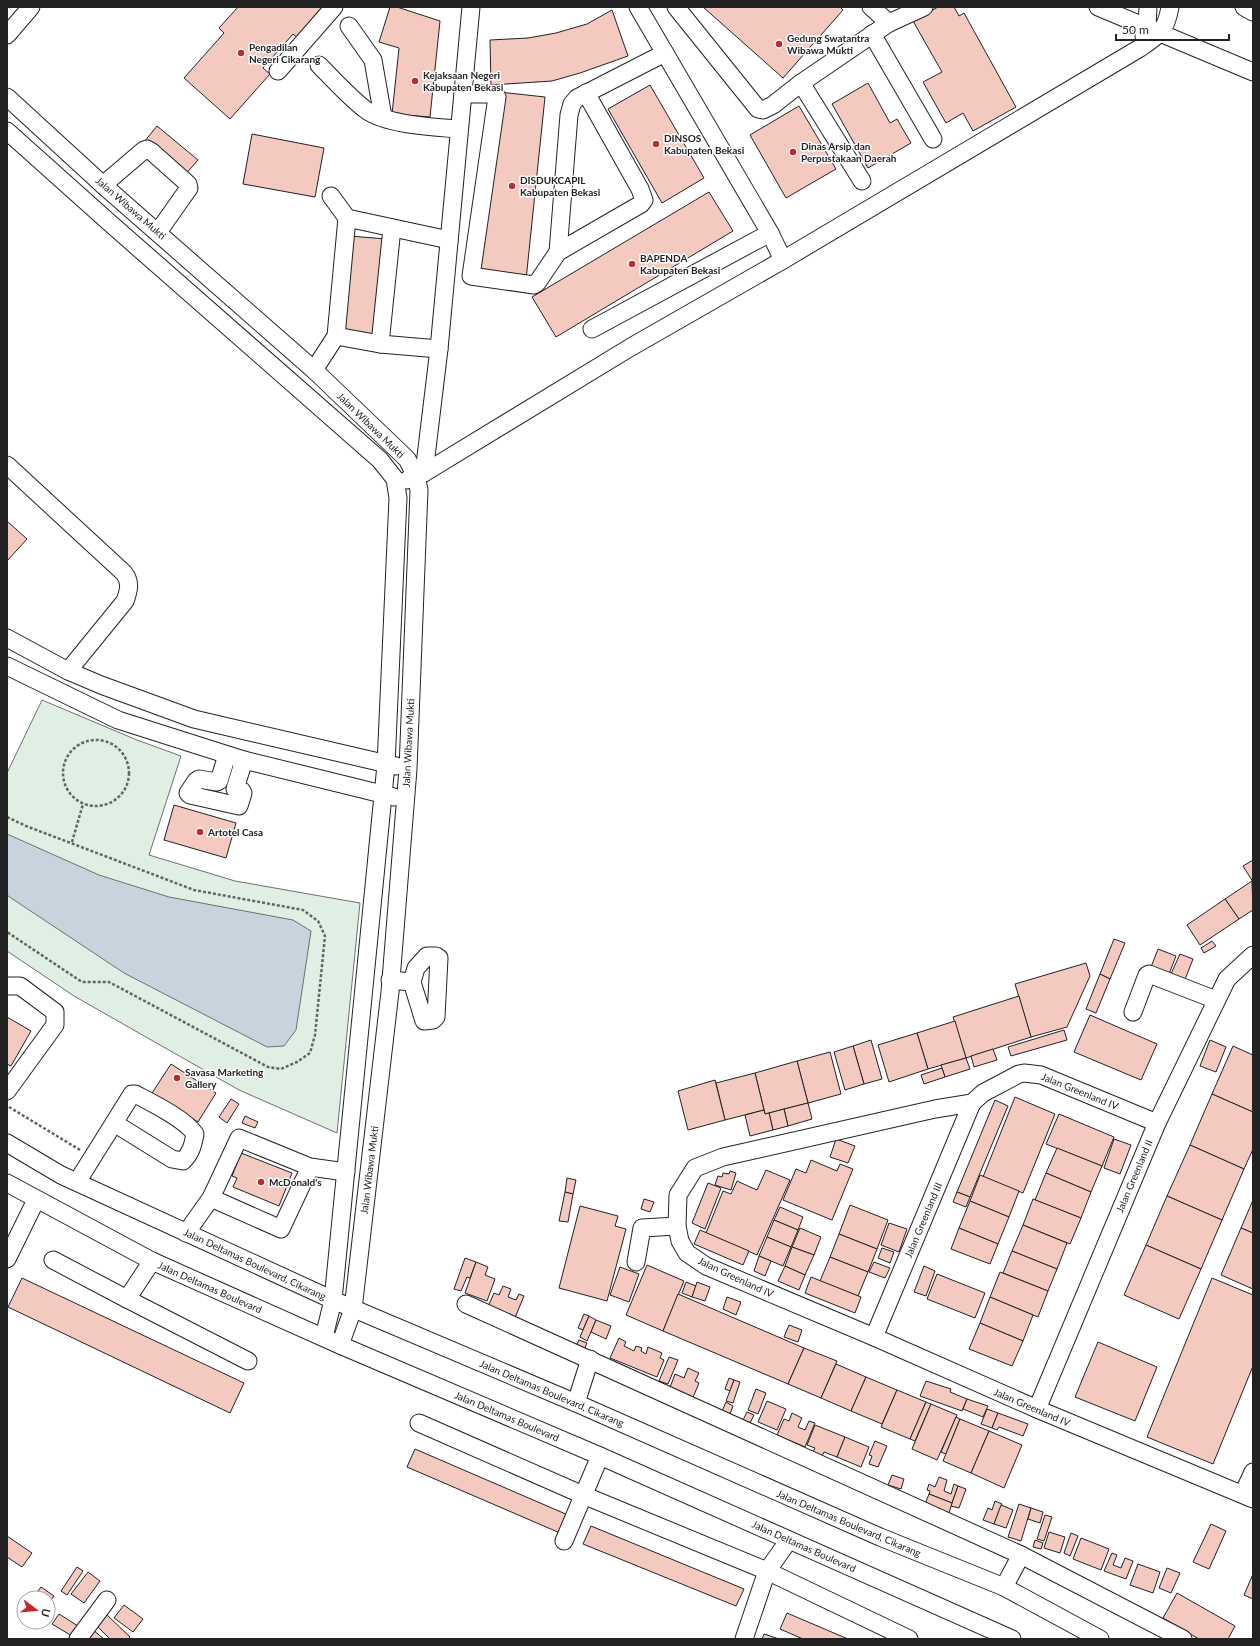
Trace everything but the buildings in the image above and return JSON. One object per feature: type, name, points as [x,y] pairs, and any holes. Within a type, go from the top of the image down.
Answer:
[{"type":"street","points":[[7,35],[31,7]]},
{"type":"street","points":[[278,71],[334,7]]},
{"type":"street","points":[[420,474],[439,349],[471,7]]},
{"type":"street","points":[[638,7],[770,233],[784,260]]},
{"type":"street","points":[[676,7],[760,110],[768,108],[801,83],[889,23],[924,7]]},
{"type":"street","points":[[871,7],[889,23]]},
{"type":"street","points":[[1098,7],[1253,72]]},
{"type":"street","points":[[1148,7],[1154,30]]},
{"type":"street","points":[[396,485],[420,474],[632,347],[784,260],[1140,48],[1154,30],[1167,20],[1170,7]]},
{"type":"street","points":[[1244,7],[1253,12]]},
{"type":"street","points":[[349,26],[373,60],[383,117]]},
{"type":"street","points":[[872,34],[933,139]]},
{"type":"street","points":[[558,252],[569,115],[572,104],[586,93],[665,53]]},
{"type":"street","points":[[319,65],[367,110],[383,117],[421,126],[459,129]]},
{"type":"street","points":[[801,83],[862,181]]},
{"type":"street","points":[[462,94],[493,94],[497,97],[471,276],[536,285],[558,252],[641,204],[644,200],[640,189],[586,93]]},
{"type":"street","name":"Jalan Wibawa Mukti","points":[[7,97],[103,184],[314,370],[407,459],[420,474],[418,490],[408,768],[390,986],[353,1309],[340,1345]]},
{"type":"street","name":"Jalan Wibawa Mukti","points":[[7,132],[380,460],[395,479],[398,498],[386,765],[334,1300],[324,1337]]},
{"type":"street","points":[[103,184],[144,150],[149,150],[189,186],[186,194],[158,232]]},
{"type":"street","points":[[314,370],[336,336],[347,218],[332,196]]},
{"type":"street","points":[[347,218],[449,240]]},
{"type":"street","points":[[380,344],[392,228]]},
{"type":"street","points":[[592,329],[770,233]]},
{"type":"street","points":[[336,336],[380,344],[439,349]]},
{"type":"street","points":[[7,465],[129,579],[129,589],[125,601],[68,671]]},
{"type":"street","points":[[7,638],[68,671],[101,685],[194,719],[386,765],[408,768]]},
{"type":"street","points":[[7,666],[118,720],[244,760],[406,799]]},
{"type":"street","points":[[227,755],[219,781],[199,779],[188,793],[190,795],[239,806],[243,793],[242,791],[235,789],[244,760]]},
{"type":"street","name":"Jalan Greenland II","points":[[1037,1410],[1157,1123],[1227,979],[1253,955]]},
{"type":"street","points":[[1133,1012],[1147,975],[1149,974],[1216,1000]]},
{"type":"street","points":[[364,990],[412,982]]},
{"type":"street","points":[[7,986],[20,986],[55,1012],[55,1025],[7,1091]]},
{"type":"street","name":"Jalan Greenland IV","points":[[1157,1123],[1041,1075],[1019,1074],[983,1093],[972,1103],[928,1111],[723,1157],[698,1166],[691,1173],[679,1192],[677,1226],[678,1236],[684,1249],[701,1263],[874,1337],[1037,1410],[1248,1497]]},
{"type":"street","name":"Jalan Greenland III","points":[[874,1337],[972,1103]]},
{"type":"street","points":[[118,1126],[82,1184],[92,1157],[118,1126]]},
{"type":"street","points":[[186,1233],[211,1198],[239,1138],[310,1167],[346,1172]]},
{"type":"street","name":"Jalan Deltamas Boulevard, Cikarang","points":[[7,1143],[61,1175],[353,1309],[576,1402],[866,1531],[1004,1587],[1100,1639]]},
{"type":"street","points":[[211,1198],[281,1229],[310,1167]]},
{"type":"street","name":"Jalan Deltamas Boulevard","points":[[7,1183],[152,1262],[340,1345],[600,1456],[1012,1639]]},
{"type":"street","points":[[7,1259],[36,1200]]},
{"type":"street","points":[[636,1262],[642,1228],[677,1226]]},
{"type":"street","points":[[53,1260],[248,1361]]},
{"type":"street","points":[[127,1299],[152,1262]]},
{"type":"street","points":[[466,1304],[1021,1554],[1183,1639]]},
{"type":"street","points":[[576,1402],[590,1359]]},
{"type":"street","points":[[419,1423],[582,1495],[767,1571],[905,1638]]},
{"type":"street","points":[[564,1541],[582,1495],[600,1456]]},
{"type":"street","points":[[1248,1497],[1253,1472]]},
{"type":"street","points":[[744,1639],[767,1571],[790,1540]]},
{"type":"street","points":[[1004,1587],[1021,1554]]},
{"type":"street","points":[[78,1639],[107,1600]]},
{"type":"path","points":[[96,739],[110,742],[120,749],[127,760],[129,773],[127,786],[120,797],[108,804],[96,807],[83,804],[72,797],[64,786],[62,773],[64,759],[72,748],[83,741],[96,739]]},
{"type":"path","points":[[72,842],[83,804]]},
{"type":"path","points":[[7,817],[26,826],[72,842],[194,890],[303,910],[318,921],[325,936],[315,1035],[310,1054],[281,1069],[268,1067],[109,982],[82,982],[7,932]]},
{"type":"path","points":[[7,1106],[92,1157]]},
{"type":"green space","points":[[42,700],[137,740],[181,756],[149,855],[235,881],[360,903],[337,1133],[239,1090],[74,996],[7,951],[7,773]]},
{"type":"shaded area","points":[[7,834],[99,875],[169,897],[293,920],[311,931],[296,1030],[284,1046],[267,1047],[124,973],[11,898],[7,895]]},
{"type":"place","name":"Gedung Swatantra Wibawa Mukti","points":[[779,44]]},
{"type":"place","name":"Pengadilan Negeri Cikarang","points":[[241,53]]},
{"type":"place","name":"Kejaksaan Negeri Kabupaten Bekasi","points":[[415,81]]},
{"type":"place","name":"DINSOS Kabupaten Bekasi","points":[[656,144]]},
{"type":"place","name":"Dinas Arsip dan Perpustakaan Daerah","points":[[793,152]]},
{"type":"place","name":"DISDUKCAPIL Kabupaten Bekasi","points":[[512,186]]},
{"type":"place","name":"BAPENDA Kabupaten Bekasi","points":[[632,264]]},
{"type":"place","name":"Artotel Casa","points":[[200,832]]},
{"type":"place","name":"Savasa Marketing Gallery","points":[[177,1078]]},
{"type":"place","name":"McDonald's","points":[[261,1182]]}]
